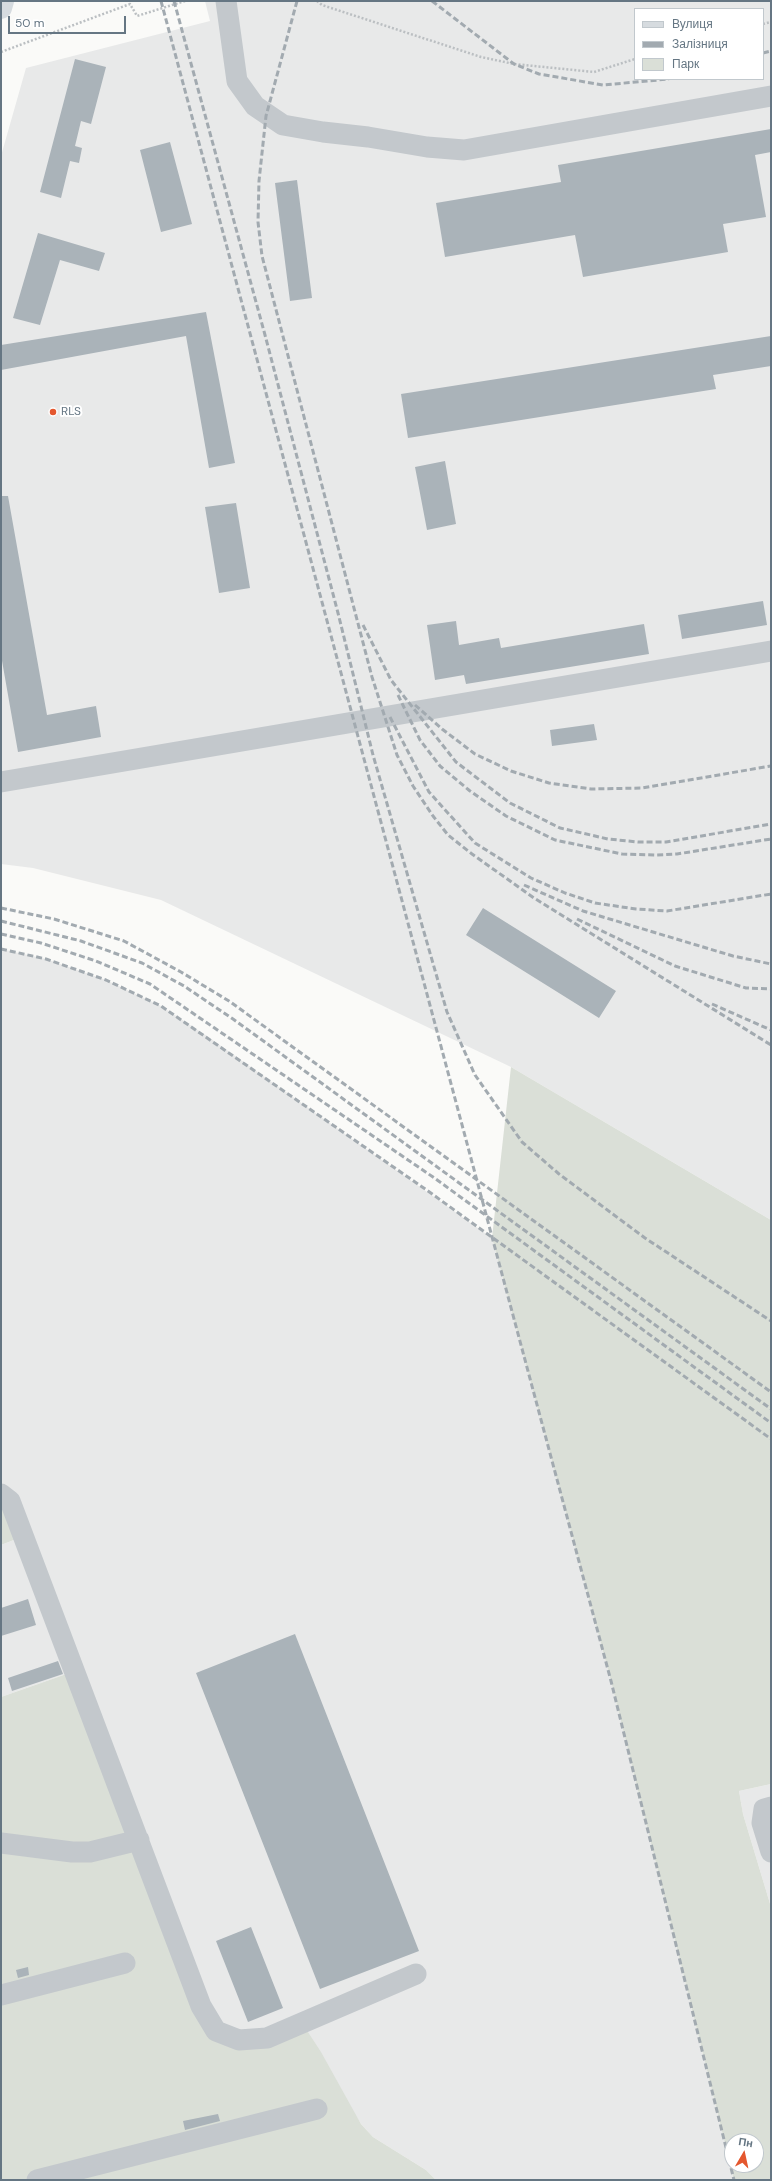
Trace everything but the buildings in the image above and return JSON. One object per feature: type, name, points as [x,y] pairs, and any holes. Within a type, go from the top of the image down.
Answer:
[{"type":"main road","points":[[1,8],[3,1]]},
{"type":"street","points":[[226,1],[237,81],[255,106],[283,125],[323,132],[368,137],[427,147],[464,150],[771,96]]},
{"type":"street","points":[[1,782],[771,651]]},
{"type":"street","points":[[1,1494],[10,1501],[201,2006],[216,2031],[239,2040],[267,2038],[416,1974]]},
{"type":"street","points":[[771,1807],[764,1809],[762,1823],[771,1852]]},
{"type":"street","points":[[1,1843],[72,1852],[90,1852],[139,1840]]},
{"type":"street","points":[[1,1995],[125,1963]]},
{"type":"street","points":[[37,2180],[317,2109]]},
{"type":"path","points":[[1,52],[130,4],[137,16],[186,1]]},
{"type":"path","points":[[317,1],[322,5],[481,57],[514,64],[594,72],[634,59]]},
{"type":"shaded area","points":[[205,1],[771,1],[771,1220],[511,1067],[161,900],[33,868],[1,864],[1,156],[26,68],[210,21]]},
{"type":"shaded area","points":[[1,949],[46,959],[106,980],[161,1006],[207,1036],[492,1238],[611,1681],[724,2139],[724,2173],[732,2173],[734,2180],[436,2180],[426,2170],[373,2137],[361,2124],[352,2110],[267,2038],[216,2031],[75,1671],[1,1697],[1,1545],[24,1536],[1,1494]]},
{"type":"shaded area","points":[[771,1784],[771,1907],[743,1814],[739,1791]]},
{"type":"green space","points":[[511,1067],[771,1220],[771,1784],[739,1791],[743,1814],[771,1907],[771,2180],[734,2180],[732,2173],[764,2173],[764,2133],[724,2133],[724,2139],[611,1681],[492,1238]]},
{"type":"green space","points":[[1,1494],[24,1536],[1,1545]]},
{"type":"green space","points":[[75,1671],[201,2006],[239,2040],[302,2023],[321,2052],[361,2124],[373,2137],[426,2170],[436,2180],[1,2180],[1,1697]]},
{"type":"railway","points":[[161,1],[611,1681],[734,2180]]},
{"type":"railway","points":[[174,1],[265,335],[338,613],[373,755],[447,1012],[475,1075],[522,1142],[559,1174],[645,1238],[771,1321]]},
{"type":"railway","points":[[297,1],[266,116],[259,181],[258,222],[262,256],[372,677],[397,755],[413,786],[433,816],[448,835],[472,854],[534,898],[771,1045]]},
{"type":"railway","points":[[432,1],[514,64],[539,74],[603,85],[658,80]]},
{"type":"railway","points":[[764,53],[771,51]]},
{"type":"railway","points":[[363,625],[391,680],[456,762],[510,803],[560,828],[608,839],[638,842],[666,842],[771,824]]},
{"type":"railway","points":[[398,695],[420,740],[440,766],[470,791],[506,816],[555,840],[622,854],[655,855],[677,854],[771,839]]},
{"type":"railway","points":[[415,705],[442,729],[475,754],[511,771],[549,783],[591,789],[642,788],[771,766]]},
{"type":"railway","points":[[390,717],[429,792],[475,843],[531,878],[565,893],[595,903],[636,909],[667,911],[771,894]]},
{"type":"railway","points":[[524,885],[583,911],[733,956],[771,964]]},
{"type":"railway","points":[[1,908],[54,919],[124,941],[181,972],[229,1001],[771,1392]]},
{"type":"railway","points":[[577,919],[675,966],[746,988],[771,989]]},
{"type":"railway","points":[[1,921],[81,941],[142,963],[184,986],[233,1019],[771,1409]]},
{"type":"railway","points":[[1,934],[41,943],[96,961],[150,984],[433,1177],[771,1423]]},
{"type":"railway","points":[[1,949],[46,959],[106,980],[161,1006],[428,1191],[771,1439]]},
{"type":"railway","points":[[712,1004],[771,1030]]},
{"type":"place","name":"RLS","points":[[53,412]]}]
